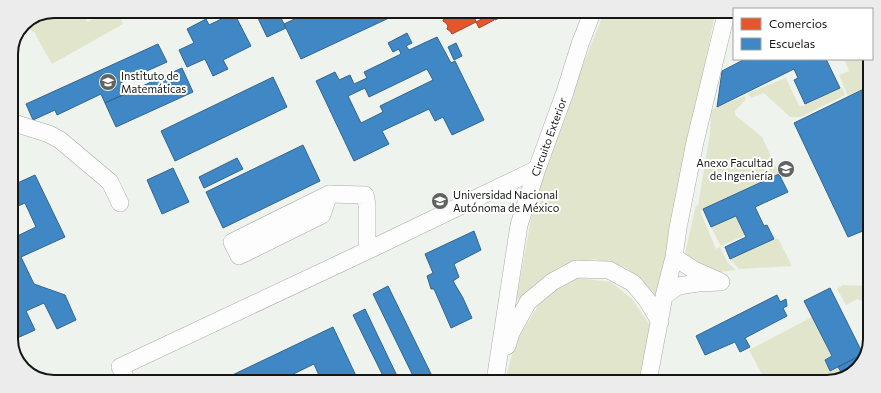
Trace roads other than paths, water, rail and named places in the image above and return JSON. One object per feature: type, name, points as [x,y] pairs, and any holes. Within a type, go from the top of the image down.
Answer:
[{"type":"street","name":"Circuito Exterior","points":[[496,375],[519,225],[590,18]]},
{"type":"street","points":[[649,375],[664,296],[674,257],[678,228],[695,142],[725,18]]},
{"type":"street","points":[[18,124],[49,134],[60,140],[110,182],[120,203]]},
{"type":"street","points":[[124,375],[120,367],[537,169]]},
{"type":"street","points":[[329,194],[322,215],[239,256],[232,242],[329,194],[365,195],[367,204],[367,251]]},
{"type":"street","points":[[664,296],[678,286],[721,282],[694,270],[674,257]]},
{"type":"street","points":[[497,375],[511,333],[528,302],[552,282],[576,269],[609,270],[633,283],[647,300],[660,322]]},
{"type":"place","name":"Instituto de Matemáticas","points":[[108,82]]},
{"type":"place","name":"Anexo Facultad de Ingeniería","points":[[786,169]]},
{"type":"place","name":"Universidad Nacional Autónoma de México","points":[[440,201]]}]
